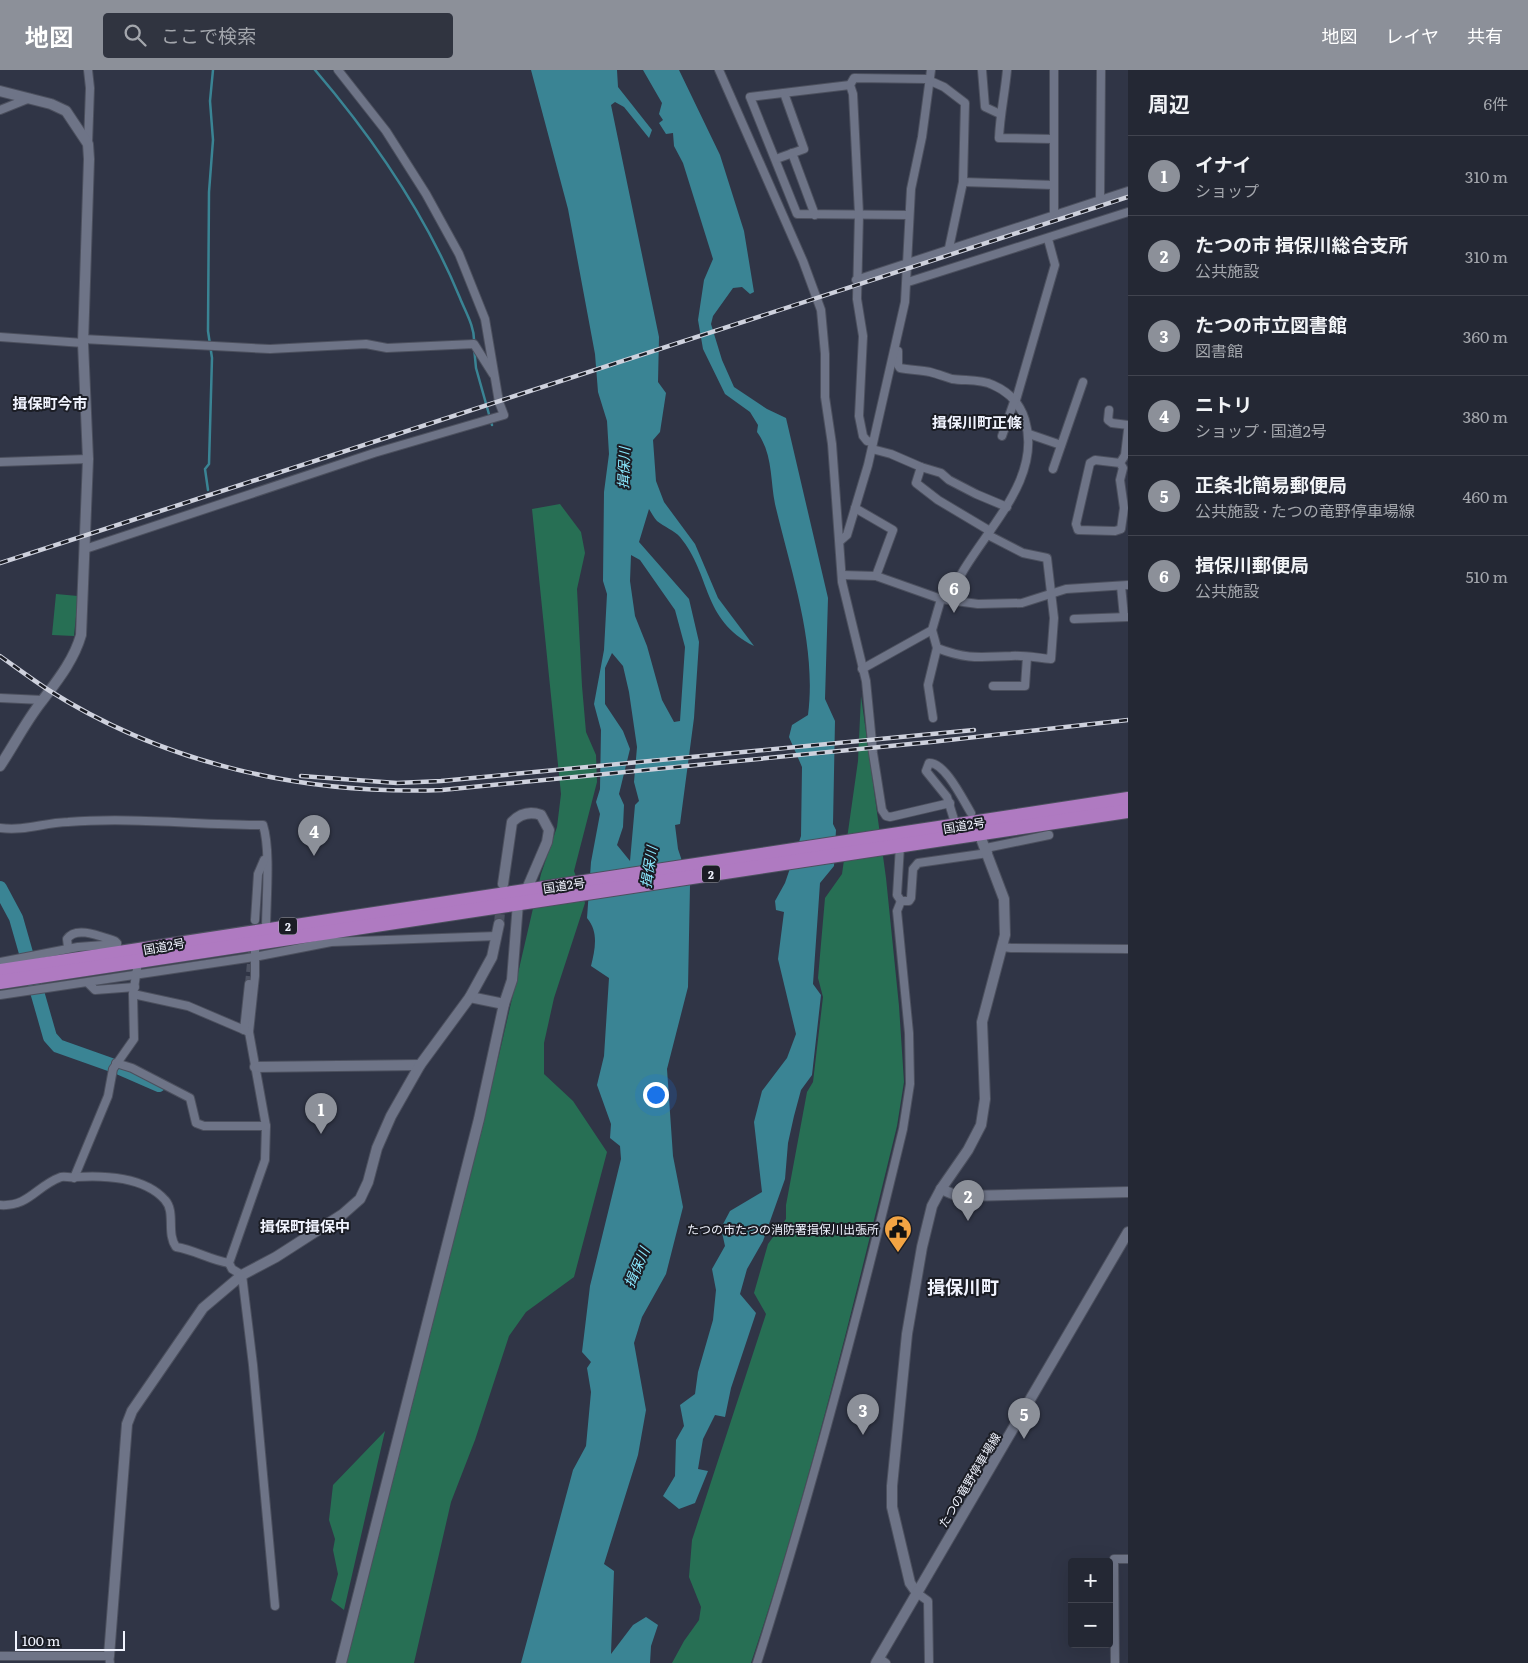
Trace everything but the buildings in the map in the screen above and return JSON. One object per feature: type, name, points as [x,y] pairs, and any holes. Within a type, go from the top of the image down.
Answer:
[{"type":"highway","name":"国道2号","points":[[0,982],[120,949],[535,893],[883,843],[956,826],[1128,799]]},
{"type":"highway","name":"国道2号","points":[[883,843],[900,846],[1128,811]]},
{"type":"highway","name":"国道2号","points":[[40,971],[137,968],[254,950],[518,902],[535,893]]},
{"type":"highway","name":"国道2号","points":[[0,971],[25,974]]},
{"type":"street","points":[[0,766],[42,700],[54,687],[78,646],[81,635],[88,458],[83,341],[90,88],[88,70]]},
{"type":"street","points":[[85,549],[374,453],[504,415],[499,402],[485,319],[459,254],[426,194],[386,131],[338,70]]},
{"type":"street","points":[[719,70],[807,269],[822,310],[825,397],[832,444],[844,593],[868,696],[873,753],[882,810],[886,816],[950,803]]},
{"type":"street","points":[[840,541],[847,535],[855,508],[896,345],[908,282],[911,189],[922,137],[931,70]]},
{"type":"street","points":[[982,70],[985,107],[1000,114]]},
{"type":"street","points":[[1007,70],[1005,102],[1000,114],[999,138],[1053,138]]},
{"type":"street","points":[[1054,70],[1054,216]]},
{"type":"street","points":[[1100,200],[1101,70]]},
{"type":"street","points":[[949,248],[963,182],[965,103],[944,87],[926,79],[854,78],[850,85],[859,214],[856,280],[863,336],[859,416],[863,436],[872,445],[890,454],[941,473],[967,490],[1007,507]]},
{"type":"street","points":[[850,85],[750,97],[798,214],[909,215]]},
{"type":"street","points":[[0,92],[52,104],[66,111],[88,144]]},
{"type":"street","points":[[776,159],[804,149],[784,93]]},
{"type":"street","points":[[0,110],[30,98]]},
{"type":"street","points":[[792,153],[815,214]]},
{"type":"street","points":[[963,182],[1054,185]]},
{"type":"street","points":[[856,280],[1128,191]]},
{"type":"street","points":[[908,282],[1128,212]]},
{"type":"street","points":[[1002,436],[1016,400],[1055,265],[1048,239]]},
{"type":"street","points":[[0,337],[270,349],[356,344],[387,348],[474,344],[495,378]]},
{"type":"street","points":[[862,669],[932,630],[945,599],[970,559],[1007,507],[1025,467],[1029,434],[1016,400],[986,382],[952,378],[929,372],[900,368],[896,345]]},
{"type":"street","points":[[1053,469],[1083,382]]},
{"type":"street","points":[[1109,410],[1108,420],[1112,423],[1128,426]]},
{"type":"street","points":[[1120,463],[1125,455],[1128,430]]},
{"type":"street","points":[[1029,434],[1060,445]]},
{"type":"street","points":[[0,462],[88,458]]},
{"type":"street","points":[[1096,460],[1120,463],[1123,468],[1120,480],[1126,508],[1122,529],[1114,531],[1078,530],[1076,524],[1090,463],[1096,460]]},
{"type":"street","points":[[921,467],[916,483],[938,500],[1023,553],[1047,558],[1054,618],[1051,658],[979,659],[958,656],[937,648]]},
{"type":"street","points":[[855,508],[893,530],[876,576]]},
{"type":"street","points":[[842,575],[876,576],[945,599],[978,604],[1014,604],[1087,586],[1125,585],[1126,617],[1074,619]]},
{"type":"street","points":[[932,630],[937,648],[928,686],[933,718]]},
{"type":"street","points":[[993,686],[1026,686],[1027,657]]},
{"type":"street","points":[[0,698],[42,700]]},
{"type":"street","points":[[956,826],[947,797],[926,771],[929,763],[938,765],[955,784],[970,813]]},
{"type":"street","points":[[503,884],[512,822],[524,814],[534,813],[541,815],[549,830],[535,893]]},
{"type":"street","points":[[0,828],[18,830],[68,822],[171,820],[221,825],[263,825],[266,833],[266,929]]},
{"type":"street","points":[[901,901],[909,901],[911,898],[913,869],[918,863],[985,847],[1048,835]]},
{"type":"street","points":[[900,846],[897,895],[901,901]]},
{"type":"street","points":[[929,1663],[928,1601],[917,1593],[910,1583],[892,1507],[892,1486],[908,1327],[927,1223],[941,1189],[968,1150],[981,1125],[985,1099],[982,1022],[1003,947],[1006,917],[1004,899],[985,847]]},
{"type":"street","points":[[254,920],[258,874],[266,856]]},
{"type":"street","points":[[757,1663],[788,1566],[816,1467],[903,1129],[910,1084],[909,1033],[897,911],[901,901]]},
{"type":"street","points":[[341,1663],[443,1254],[479,1119],[504,1004],[512,980],[518,902]]},
{"type":"street","points":[[0,1656],[109,1660],[127,1424],[132,1411],[203,1308],[242,1275],[276,1257],[342,1214],[360,1199],[368,1182],[377,1148],[392,1116],[420,1066],[470,996],[492,957],[499,924]]},
{"type":"street","points":[[68,947],[67,939],[74,933],[84,933],[115,941],[120,949]]},
{"type":"street","points":[[246,1031],[254,950],[331,942],[497,936]]},
{"type":"street","points":[[1003,947],[1128,949]]},
{"type":"street","points":[[0,962],[25,974]]},
{"type":"street","points":[[74,1178],[108,1096],[113,1069],[134,1039],[134,990],[137,968]]},
{"type":"street","points":[[0,995],[25,974],[40,971]]},
{"type":"street","points":[[89,984],[95,990],[134,990],[188,1006],[246,1031]]},
{"type":"street","points":[[229,1263],[265,1160],[266,1126],[256,1067],[246,1031],[249,984]]},
{"type":"street","points":[[470,996],[504,1004]]},
{"type":"street","points":[[116,1063],[132,1068],[190,1098],[196,1123],[204,1126],[266,1126]]},
{"type":"street","points":[[256,1067],[420,1066]]},
{"type":"street","points":[[0,1205],[17,1204],[29,1199],[44,1185],[63,1176],[125,1179],[153,1188],[166,1200],[169,1213],[170,1240],[176,1247],[190,1249],[216,1261],[229,1263],[232,1268],[242,1275],[253,1365],[275,1606]]},
{"type":"street","points":[[941,1189],[955,1195],[968,1196],[1128,1192]]},
{"type":"street","name":"たつの竜野停車場線","points":[[880,1661],[917,1593],[1128,1232]]},
{"type":"street","points":[[1115,1663],[1114,1559],[1128,1559]]},
{"type":"green space","points":[[560,504],[581,532],[585,553],[577,589],[582,686],[586,732],[596,755],[597,782],[574,871],[585,903],[554,998],[544,1043],[544,1074],[573,1101],[607,1152],[574,1277],[526,1312],[509,1336],[475,1440],[451,1502],[414,1663],[346,1663],[499,1055],[541,874],[557,827],[561,794],[532,509]]},
{"type":"green space","points":[[56,594],[78,596],[74,636],[52,635]]},
{"type":"green space","points":[[861,696],[886,878],[899,1006],[904,1082],[897,1126],[812,1463],[751,1663],[672,1663],[684,1641],[699,1620],[701,1607],[689,1577],[692,1540],[766,1314],[754,1293],[768,1244],[786,1219],[786,1205],[807,1092],[813,1082],[823,997],[818,978],[825,898],[842,874],[858,761]]},
{"type":"green space","points":[[385,1431],[344,1610],[331,1600],[338,1574],[333,1550],[335,1539],[329,1520],[333,1485]]},
{"type":"water","name":"揖保川","points":[[531,70],[617,70],[618,87],[652,130],[649,138],[624,107],[615,102],[611,105],[659,337],[658,382],[666,393],[660,432],[653,440],[656,481],[664,502],[695,544],[718,598],[754,646],[737,635],[725,623],[709,596],[698,567],[680,537],[657,521],[649,509],[639,542],[689,599],[699,642],[694,718],[680,824],[675,825],[678,849],[690,885],[688,987],[667,1069],[673,1156],[683,1207],[666,1274],[642,1317],[634,1343],[646,1410],[638,1455],[604,1564],[614,1571],[611,1654],[633,1625],[646,1617],[658,1625],[651,1646],[650,1663],[521,1663],[573,1470],[586,1446],[591,1392],[587,1368],[591,1362],[582,1352],[590,1286],[621,1159],[620,1146],[610,1138],[611,1124],[597,1085],[604,1056],[609,978],[591,966],[595,947],[595,935],[587,918],[591,862],[600,814],[596,802],[600,789],[601,730],[594,704],[604,650],[607,594],[603,581],[604,492],[609,454],[607,421],[598,392],[595,354],[568,209]],"holes":[[[631,555],[640,560],[675,610],[685,647],[680,721],[674,722],[662,700],[647,646],[635,616],[630,581]],[[612,653],[623,666],[637,747],[634,782],[639,801],[635,805],[630,861],[617,845],[623,827],[624,805],[619,794],[630,749],[623,731],[605,704],[605,668]]]},
{"type":"water","points":[[643,70],[679,70],[720,155],[744,231],[754,292],[750,294],[742,287],[733,288],[713,316],[711,324],[722,360],[734,387],[767,409],[786,418],[828,598],[825,699],[835,721],[833,824],[836,830],[834,866],[820,883],[813,984],[821,995],[812,1075],[801,1090],[794,1116],[788,1143],[785,1179],[763,1241],[747,1269],[740,1294],[756,1313],[731,1388],[725,1417],[715,1415],[703,1439],[698,1469],[708,1471],[695,1503],[679,1509],[663,1496],[675,1476],[676,1440],[684,1426],[680,1405],[695,1394],[698,1372],[713,1320],[716,1290],[712,1269],[725,1246],[721,1228],[730,1211],[762,1192],[754,1122],[762,1091],[787,1058],[796,1034],[778,959],[784,912],[776,910],[775,901],[785,883],[801,836],[802,767],[789,737],[792,725],[808,715],[810,689],[806,635],[795,582],[775,504],[766,449],[757,432],[758,425],[750,412],[725,394],[703,349],[698,320],[704,280],[713,259],[683,163],[674,146],[673,133],[666,134],[659,123],[663,120],[659,114],[662,103]]},
{"type":"waterway","points":[[208,490],[205,469],[209,464],[212,358],[208,331],[209,192],[213,140],[210,101],[213,70]]},
{"type":"waterway","points":[[315,70],[378,150],[431,236],[471,325],[474,342]]},
{"type":"waterway","points":[[474,347],[476,368],[492,425]]},
{"type":"waterway","points":[[0,888],[16,918],[50,1037],[58,1046],[120,1068],[159,1085]]},
{"type":"tunnel","points":[[499,924],[501,900]]},
{"type":"tunnel","points":[[249,984],[252,952]]},
{"type":"railway","points":[[0,563],[1128,197]]},
{"type":"railway","points":[[0,656],[50,691],[95,717],[141,738],[190,756],[239,770],[289,780],[340,787],[391,790],[442,790],[931,742],[1128,720]]},
{"type":"railway","points":[[301,776],[397,783],[441,781],[974,730]]},
{"type":"place","name":"揖保川郵便局","points":[[954,613]]},
{"type":"place","name":"ニトリ","points":[[314,856]]},
{"type":"place","name":"イナイ","points":[[321,1134]]},
{"type":"place","name":"たつの市 揖保川総合支所","points":[[968,1221]]},
{"type":"place","name":"たつの市たつの消防署揖保川出張所","points":[[898,1253]]},
{"type":"place","name":"たつの市立図書館","points":[[863,1435]]},
{"type":"place","name":"正条北簡易郵便局","points":[[1024,1439]]},
{"type":"district","name":"揖保町今市","points":[[50,402]]},
{"type":"district","name":"揖保川町正條","points":[[977,421]]},
{"type":"district","name":"揖保町揖保中","points":[[305,1225]]},
{"type":"district","name":"揖保川町","points":[[963,1286]]}]
